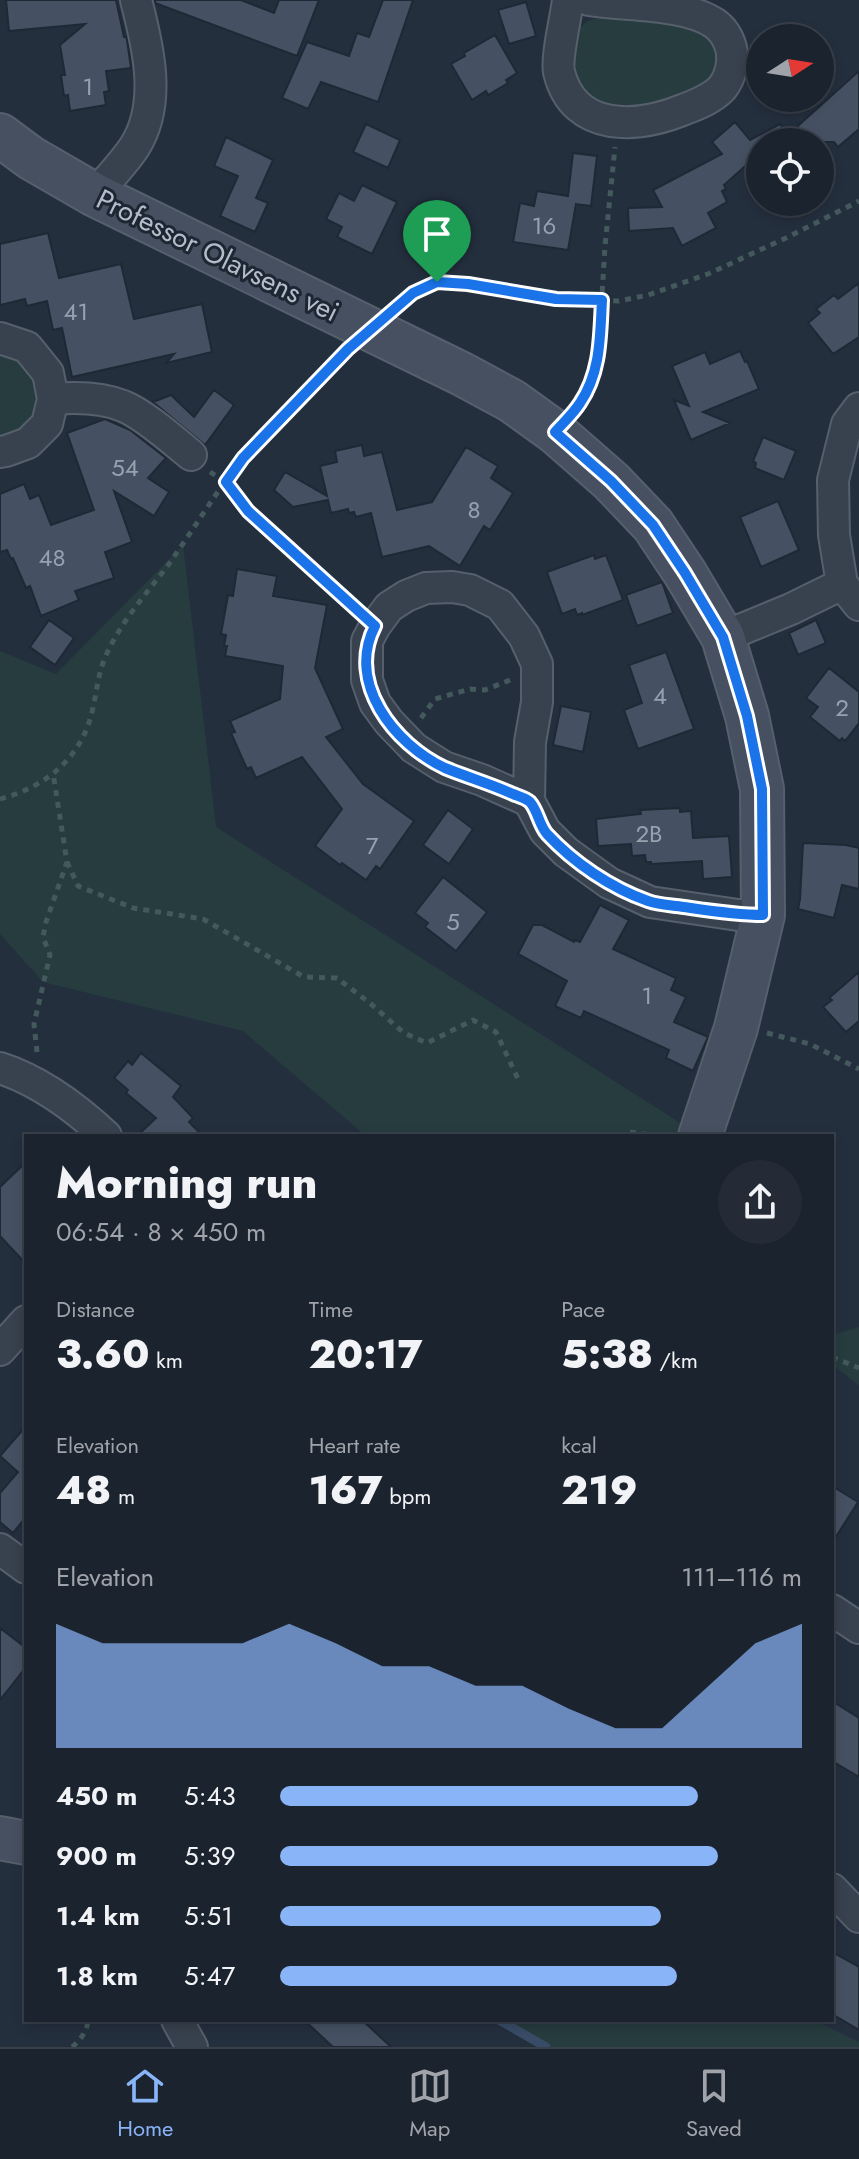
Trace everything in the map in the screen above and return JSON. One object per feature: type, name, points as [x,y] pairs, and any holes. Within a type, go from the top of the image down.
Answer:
[{"type":"street","points":[[95,195],[135,147],[145,126],[150,102],[147,42],[136,0]]},
{"type":"street","points":[[568,0],[558,69],[567,94],[587,113],[618,123],[657,120],[702,103],[722,87],[731,68],[732,52],[727,36],[717,24],[699,15],[669,8],[589,0]]},
{"type":"street","name":"Professor Olavsens vei","points":[[0,135],[31,158],[95,195],[512,401],[555,432],[611,481],[653,525],[723,637],[747,716],[762,789],[763,915],[736,1028],[701,1134]]},
{"type":"street","points":[[0,338],[27,347],[48,373],[53,399],[47,424],[28,443],[0,452]]},
{"type":"street","points":[[53,399],[79,397],[124,406],[191,455]]},
{"type":"street","points":[[723,637],[791,609],[850,595],[834,535],[833,480],[847,424],[859,408]]},
{"type":"street","points":[[529,801],[444,767],[414,748],[375,703],[367,680],[367,641],[389,607],[426,588],[470,590],[500,605],[524,636],[537,664],[537,702],[530,742],[529,801],[545,831],[566,852],[609,883],[650,902],[738,915],[763,915]]},
{"type":"street","points":[[0,1068],[54,1094],[104,1134]]},
{"type":"street","points":[[0,1350],[24,1323]]},
{"type":"street","points":[[0,1549],[24,1567]]},
{"type":"street","points":[[834,1611],[859,1628]]},
{"type":"street","points":[[0,1838],[24,1843]]},
{"type":"street","points":[[834,1891],[859,1917]]},
{"type":"street","points":[[178,2022],[192,2047]]},
{"type":"path","points":[[555,432],[579,404],[598,361],[605,246],[618,123]]},
{"type":"path","points":[[0,799],[37,784],[66,764],[82,739],[92,712],[96,682],[107,652],[137,603],[243,458],[348,349],[413,293],[437,282],[468,284],[556,299],[619,301],[683,284],[859,201]]},
{"type":"path","points":[[191,455],[214,476],[226,482],[248,511],[375,626]]},
{"type":"path","points":[[406,740],[435,699],[470,689],[485,690],[537,669]]},
{"type":"path","points":[[53,773],[67,862],[78,886],[133,908],[203,919],[304,977],[337,978],[404,1033],[427,1043],[473,1020],[496,1032],[519,1081]]},
{"type":"path","points":[[31,1081],[38,1057],[34,1024],[50,955],[43,937],[67,862]]},
{"type":"path","points":[[736,1028],[778,1034],[810,1044],[859,1069]]},
{"type":"path","points":[[630,1132],[644,1134]]},
{"type":"path","points":[[834,1358],[859,1368]]},
{"type":"path","points":[[72,2047],[80,2041],[88,2022]]},
{"type":"green space","points":[[642,15],[703,31],[715,42],[721,55],[712,80],[698,91],[639,111],[591,103],[574,82],[571,48],[576,31],[588,21],[606,16]]},
{"type":"green space","points":[[0,351],[18,359],[26,367],[35,400],[29,422],[22,431],[13,437],[0,439]]},
{"type":"green space","points":[[183,545],[216,827],[685,1126],[674,1134],[364,1134],[243,1031],[43,982],[0,934],[0,651],[56,674]]},
{"type":"green space","points":[[859,1327],[859,1385],[834,1366],[834,1334]]},
{"type":"green space","points":[[501,2022],[818,2022],[859,2042],[859,2047],[540,2047]]},
{"type":"building","points":[[6,0],[116,0],[131,68],[106,71],[109,91],[104,92],[106,105],[70,111],[68,95],[64,96],[61,75],[65,75],[60,45],[85,24],[9,31]]},
{"type":"building","points":[[155,0],[241,0],[274,13],[279,0],[319,0],[297,56],[155,3]]},
{"type":"building","points":[[383,0],[413,0],[378,102],[321,82],[308,109],[282,98],[307,42],[349,56],[357,33],[369,37]]},
{"type":"building","points":[[526,2],[536,36],[509,44],[498,10]]},
{"type":"building","points":[[495,35],[517,73],[506,80],[508,83],[488,95],[486,91],[472,100],[451,64]]},
{"type":"building","points":[[859,71],[859,129],[838,147],[834,142],[834,128],[796,128],[813,112],[834,112],[834,93]]},
{"type":"building","points":[[735,122],[746,135],[746,165],[724,185],[726,189],[722,191],[727,202],[708,213],[716,228],[682,246],[673,228],[629,231],[628,208],[662,207],[653,190],[722,154],[712,142]]},
{"type":"building","points":[[366,124],[400,140],[388,168],[353,152]]},
{"type":"building","points":[[226,137],[273,160],[256,198],[268,203],[255,232],[220,216],[238,176],[214,166]]},
{"type":"building","points":[[573,153],[597,156],[591,206],[576,204],[568,250],[513,242],[520,203],[534,206],[537,191],[568,196]]},
{"type":"building","points":[[362,185],[397,202],[372,254],[337,237],[342,227],[326,219],[339,193],[354,201]]},
{"type":"building","points":[[48,233],[59,278],[121,264],[134,319],[202,304],[212,352],[166,363],[174,354],[72,377],[62,328],[53,330],[47,301],[27,306],[25,299],[0,305],[0,244]]},
{"type":"building","points":[[859,283],[859,337],[833,354],[808,323],[820,313],[816,309],[834,295],[838,299]]},
{"type":"building","points":[[740,351],[759,389],[703,412],[730,423],[691,440],[674,400],[689,406],[672,366],[705,352],[710,364]]},
{"type":"building","points":[[214,390],[234,405],[205,445],[153,402],[171,395],[194,417]]},
{"type":"building","points":[[105,419],[130,430],[166,458],[148,478],[169,492],[154,516],[114,491],[132,542],[105,552],[114,578],[75,591],[79,600],[41,616],[30,586],[26,588],[13,558],[7,550],[0,552],[0,494],[24,484],[30,499],[39,495],[51,525],[94,510],[67,433]]},
{"type":"building","points":[[763,437],[796,451],[784,480],[755,468],[753,461]]},
{"type":"building","points":[[362,445],[364,456],[382,452],[397,510],[432,502],[466,447],[498,466],[491,478],[513,493],[490,530],[484,526],[460,566],[429,546],[382,557],[371,513],[356,517],[348,509],[331,513],[328,500],[293,507],[274,490],[285,472],[327,496],[320,466],[337,462],[335,451]]},
{"type":"building","points":[[778,501],[799,550],[761,567],[740,517]]},
{"type":"building","points":[[594,555],[595,559],[606,555],[623,600],[582,615],[577,615],[575,609],[562,614],[547,572]]},
{"type":"building","points":[[237,569],[277,576],[273,596],[327,605],[315,668],[343,729],[326,737],[363,784],[414,821],[380,869],[376,866],[366,880],[315,846],[342,809],[302,757],[256,778],[251,767],[247,769],[231,733],[235,732],[230,721],[280,699],[283,666],[225,656],[226,635],[221,634],[228,595],[233,596]]},
{"type":"building","points":[[662,582],[673,613],[637,626],[626,595]]},
{"type":"building","points":[[49,620],[74,638],[55,665],[30,647]]},
{"type":"building","points":[[816,620],[826,643],[798,655],[789,633]]},
{"type":"building","points":[[666,652],[694,729],[638,749],[624,710],[642,703],[629,665]]},
{"type":"building","points":[[829,668],[859,692],[859,723],[845,741],[842,738],[840,741],[810,717],[818,707],[806,698]]},
{"type":"building","points":[[561,706],[591,712],[583,752],[553,745]]},
{"type":"building","points":[[680,808],[680,812],[691,811],[693,838],[729,836],[732,877],[703,879],[702,861],[651,864],[646,862],[645,855],[632,856],[631,844],[598,846],[596,819],[641,814],[640,810]]},
{"type":"building","points":[[448,810],[473,829],[449,864],[423,845]]},
{"type":"building","points":[[803,843],[859,848],[859,889],[842,885],[834,918],[798,909]]},
{"type":"building","points":[[443,877],[487,912],[456,951],[425,927],[428,923],[415,913]]},
{"type":"building","points":[[600,905],[629,920],[613,949],[676,978],[671,990],[686,997],[674,1022],[708,1037],[693,1071],[666,1058],[669,1050],[584,1011],[581,1018],[555,1006],[567,981],[518,954],[533,925],[542,925],[574,942],[580,942]]},
{"type":"building","points":[[859,972],[859,1021],[846,1032],[823,1007]]},
{"type":"building","points":[[141,1053],[181,1086],[173,1097],[193,1118],[189,1122],[201,1134],[139,1134],[156,1118],[126,1093],[128,1090],[114,1078],[128,1061],[132,1065]]},
{"type":"building","points":[[24,1164],[24,1262],[0,1236],[0,1187]]},
{"type":"building","points":[[24,1428],[24,1519],[13,1533],[0,1522],[0,1493],[18,1472],[0,1456]]},
{"type":"building","points":[[834,1487],[858,1502],[834,1540]]},
{"type":"building","points":[[0,1628],[24,1646],[24,1670],[0,1700]]},
{"type":"building","points":[[834,1702],[859,1718],[859,1777],[834,1762]]},
{"type":"building","points":[[834,1953],[859,1967],[859,2030],[834,2015]]},
{"type":"building","points":[[306,2022],[364,2022],[391,2047],[333,2047]]},
{"type":"waterway","points":[[502,2022],[546,2047]]},
{"type":"route","points":[[437,282],[468,284],[556,299],[602,300],[598,361],[590,384],[579,404],[555,432],[611,481],[653,525],[723,637],[747,716],[762,789],[763,915],[738,915],[650,902],[609,883],[566,852],[545,831],[529,801],[444,767],[414,748],[375,703],[367,680],[367,641],[375,626],[248,511],[226,482],[243,458],[348,349],[413,293],[437,282]]}]
